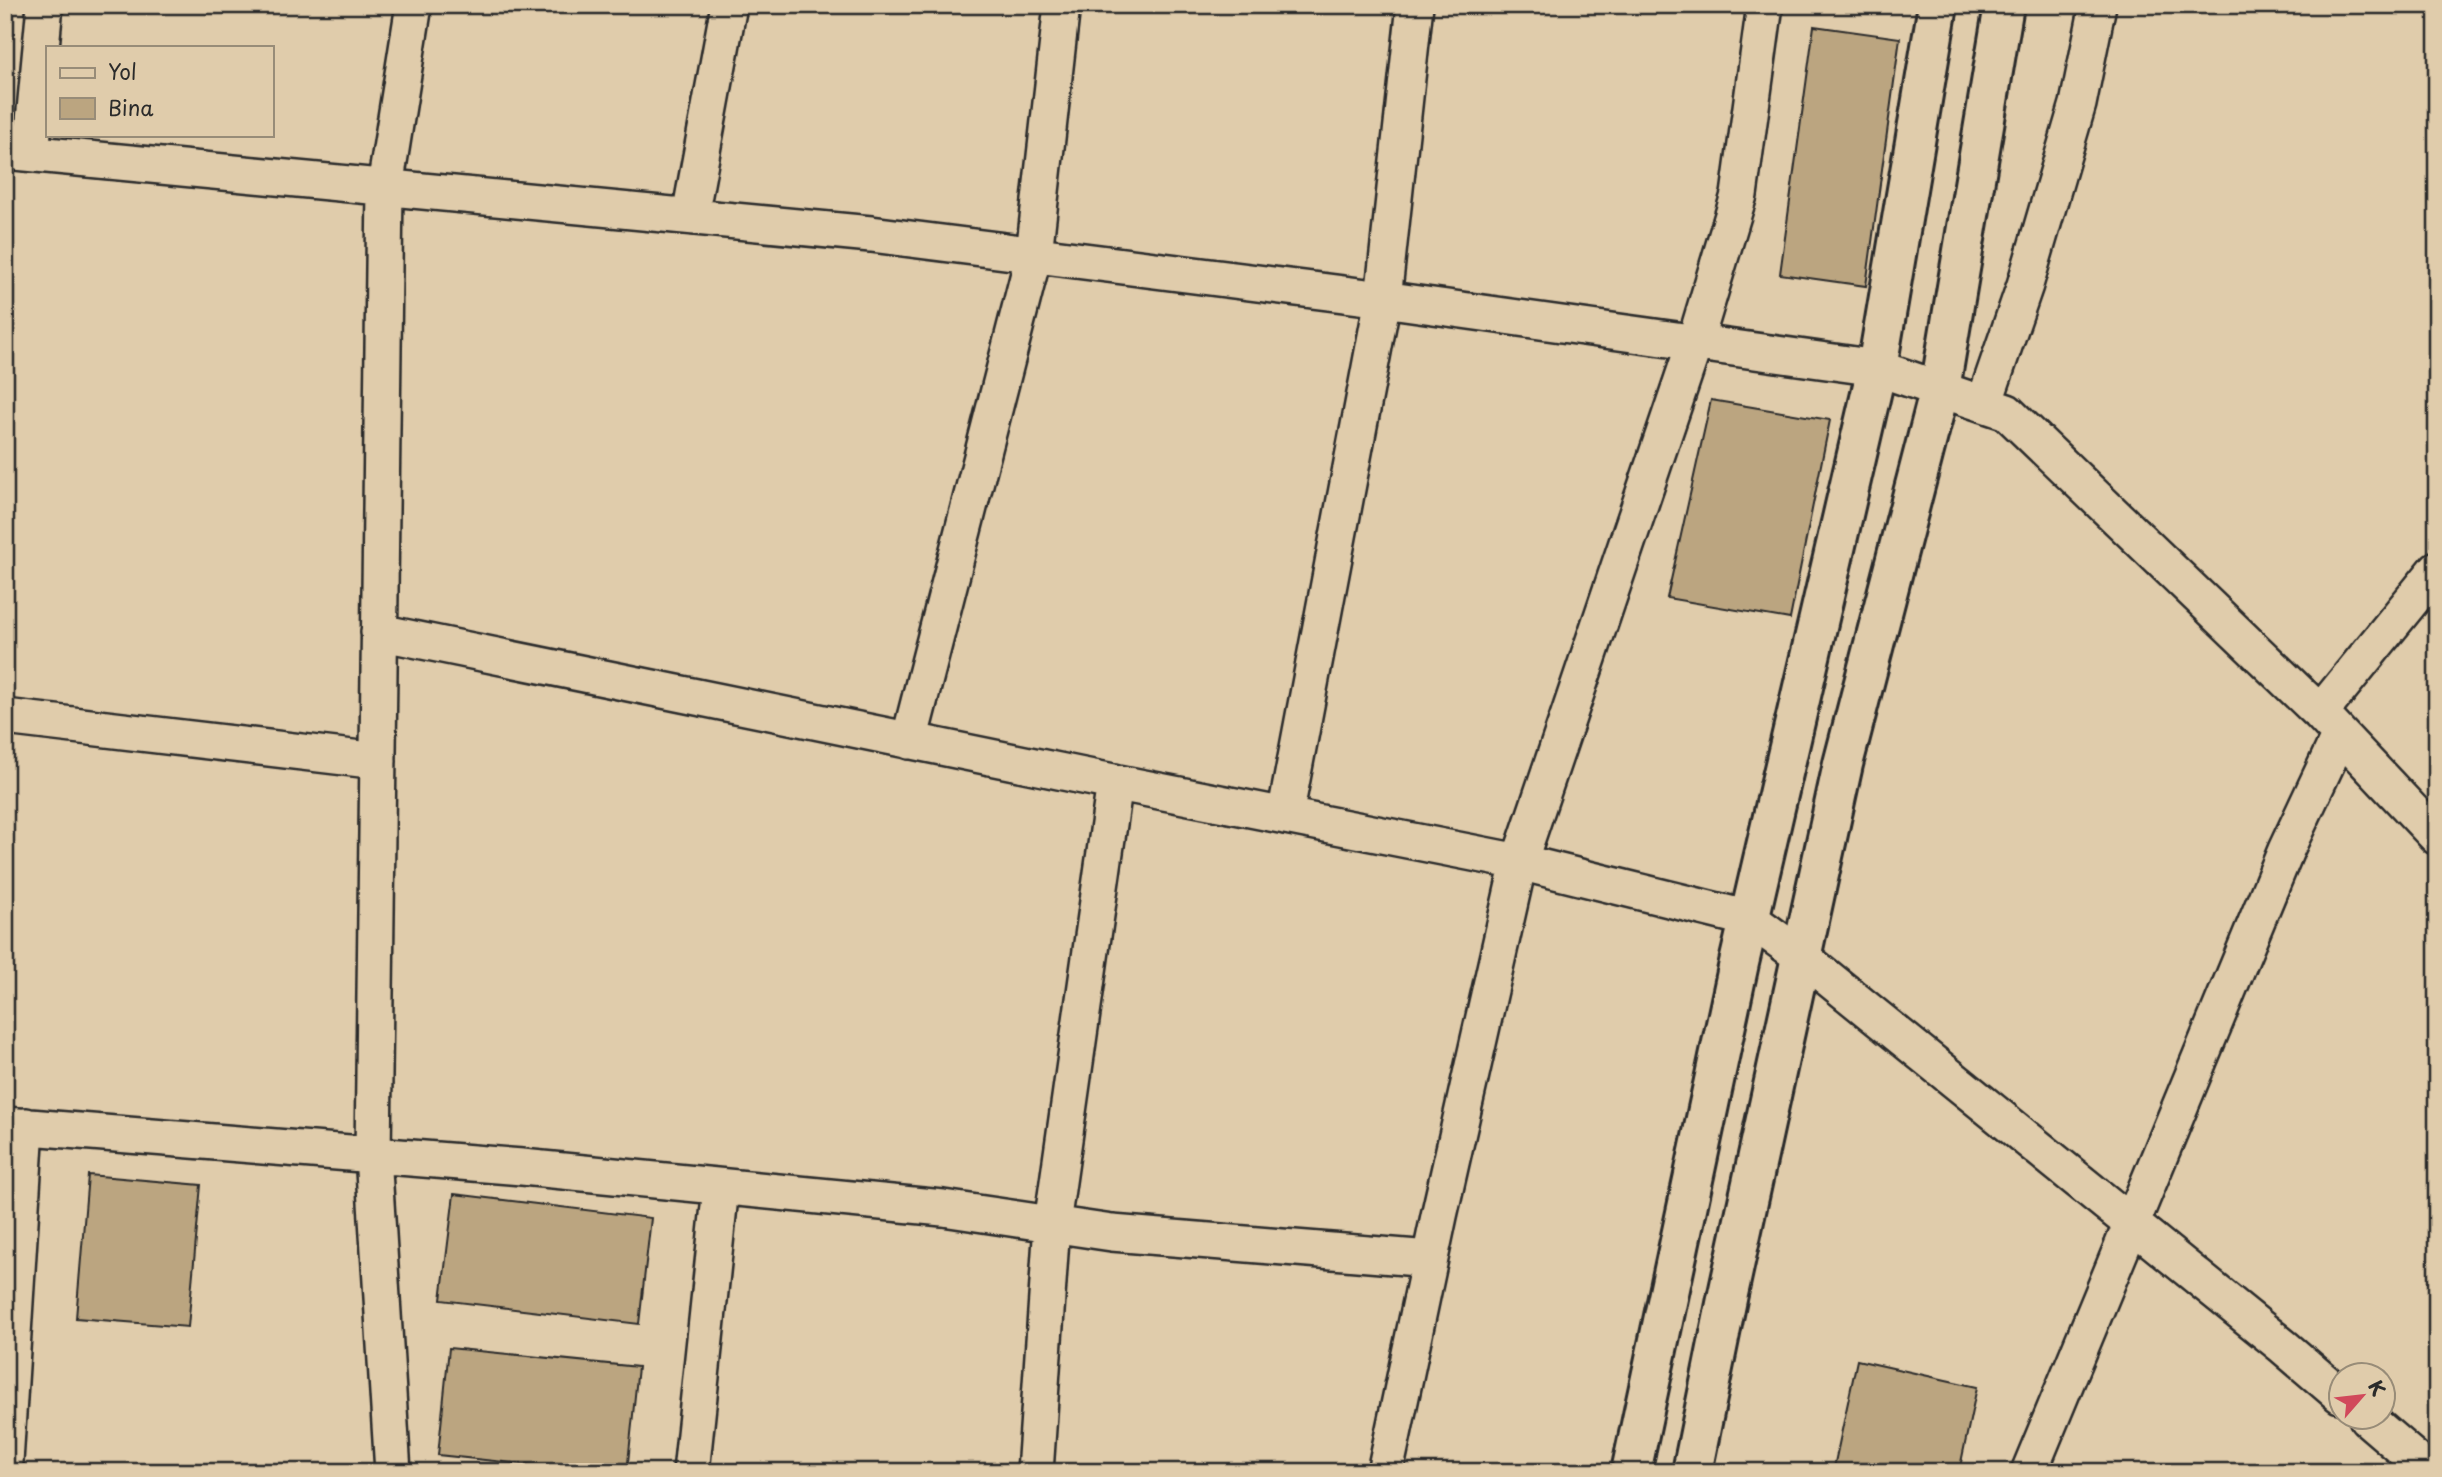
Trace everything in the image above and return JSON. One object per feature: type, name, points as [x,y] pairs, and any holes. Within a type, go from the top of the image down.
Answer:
[{"type":"street","points":[[45,5],[18,152],[871,234],[1034,254],[1383,299],[1877,368],[1984,404],[2007,412],[2330,724],[2437,837]]},
{"type":"street","points":[[393,1472],[373,1155],[385,187],[414,5]]},
{"type":"street","points":[[691,216],[729,5]]},
{"type":"street","points":[[909,741],[1034,254],[1062,5]]},
{"type":"street","points":[[1285,816],[1383,299],[1415,5]]},
{"type":"street","points":[[1385,1472],[1519,862],[1695,342],[1739,195],[1765,5]]},
{"type":"street","points":[[1631,1472],[1750,919],[1877,368],[1938,5]]},
{"type":"street","points":[[1692,1472],[1843,765],[1940,389],[2004,5]]},
{"type":"street","points":[[1984,404],[2025,285],[2078,104],[2098,5]]},
{"type":"street","points":[[2029,1472],[2286,850],[2330,724],[2437,569]]},
{"type":"street","points":[[379,632],[1519,862],[1750,919],[1801,956],[2326,1383]]},
{"type":"street","points":[[5,717],[378,761]]},
{"type":"street","points":[[1035,1472],[1052,1224],[1115,782]]},
{"type":"street","points":[[5,1462],[15,1126],[721,1187],[943,1208],[1112,1233],[1430,1259]]},
{"type":"street","points":[[691,1472],[721,1187]]},
{"type":"street","points":[[2383,1432],[2430,1472]]},
{"type":"building","points":[[1814,26],[1900,38],[1866,286],[1780,274]]},
{"type":"building","points":[[1711,400],[1830,420],[1790,619],[1667,598]]},
{"type":"building","points":[[88,1175],[201,1185],[188,1327],[76,1318]]},
{"type":"building","points":[[454,1194],[651,1218],[639,1324],[441,1300]]},
{"type":"building","points":[[449,1348],[638,1367],[627,1472],[599,1472],[438,1455]]},
{"type":"building","points":[[1857,1360],[1977,1387],[1959,1472],[1833,1472]]}]
